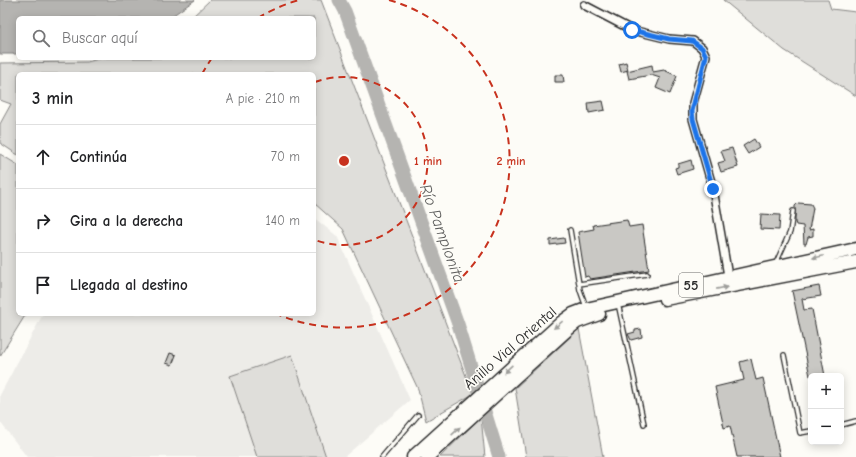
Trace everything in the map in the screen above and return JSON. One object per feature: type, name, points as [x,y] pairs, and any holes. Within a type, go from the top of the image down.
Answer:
[{"type":"highway","name":"Anillo Vial Oriental","points":[[427,457],[540,346],[562,322],[586,309],[728,276],[856,250]]},
{"type":"highway","name":"Anillo Vial Oriental","points":[[413,457],[540,346],[577,322],[590,316],[618,308],[856,262]]},
{"type":"street","points":[[584,5],[632,30],[669,39],[692,41],[702,48],[706,56],[693,103],[693,119],[713,189],[728,276]]},
{"type":"lane","points":[[775,266],[790,232],[793,211]]},
{"type":"lane","points":[[570,230],[579,284],[586,309]]},
{"type":"lane","points":[[579,284],[647,274]]},
{"type":"lane","points":[[618,308],[644,424]]},
{"type":"lane","points":[[784,355],[800,433],[808,432]]},
{"type":"lane","points":[[382,457],[418,415]]},
{"type":"lane","points":[[844,423],[856,421]]},
{"type":"shaded area","points":[[0,0],[195,0],[172,16],[16,16],[16,54],[0,54]]},
{"type":"shaded area","points":[[210,0],[321,0],[473,394],[426,421],[418,389],[343,229],[316,205],[316,72],[16,72],[16,154],[0,143],[0,124],[11,104],[0,100],[0,63],[87,62],[95,60],[316,60],[316,16],[193,16]]},
{"type":"shaded area","points":[[723,0],[828,0],[831,9],[856,12],[856,96],[784,50]]},
{"type":"shaded area","points":[[0,154],[16,164],[16,316],[25,316],[0,356]]},
{"type":"shaded area","points":[[316,220],[337,236],[410,400],[344,457],[27,457],[0,422],[0,395],[42,316],[316,316]]},
{"type":"shaded area","points":[[579,329],[603,457],[526,457],[515,388]]},
{"type":"shaded area","points":[[292,355],[326,457],[257,457],[230,376]]},
{"type":"shaded area","points":[[481,417],[485,457],[440,457]]},
{"type":"building","points":[[626,62],[628,70],[621,72],[619,64]]},
{"type":"building","points":[[652,65],[653,72],[664,70],[677,76],[670,94],[656,88],[660,78],[651,75],[629,79],[627,71]]},
{"type":"building","points":[[555,75],[563,75],[564,82],[555,82]]},
{"type":"building","points":[[603,101],[605,110],[589,113],[588,103]]},
{"type":"building","points":[[754,139],[759,147],[748,154],[743,146]]},
{"type":"building","points":[[732,148],[738,167],[721,172],[718,163],[725,161],[721,151]]},
{"type":"building","points":[[691,160],[693,169],[677,174],[675,168],[678,167],[678,164]]},
{"type":"building","points":[[798,203],[811,204],[813,208],[809,230],[813,229],[813,236],[808,237],[806,244],[804,244],[803,226],[796,225],[795,222],[795,206]]},
{"type":"building","points":[[761,214],[780,215],[779,230],[760,229]]},
{"type":"building","points":[[627,220],[629,227],[642,225],[649,270],[590,279],[588,276],[585,277],[578,232],[594,229],[593,225]]},
{"type":"building","points":[[564,238],[565,243],[550,245],[550,240]]},
{"type":"building","points":[[819,286],[821,296],[802,299],[804,310],[812,309],[824,373],[809,373],[792,291]]},
{"type":"building","points":[[641,329],[642,337],[631,340],[628,334],[635,332],[635,330]]},
{"type":"building","points":[[170,353],[176,355],[172,365],[166,363]]},
{"type":"building","points":[[751,359],[756,380],[763,378],[780,457],[737,457],[730,426],[724,428],[715,387],[744,380],[740,362]]},
{"type":"waterway","name":"Río Pamplonita","points":[[339,0],[345,11],[458,324],[499,457]]},
{"type":"route","points":[[632,30],[669,39],[692,41],[702,48],[706,56],[692,111],[713,189]]}]
